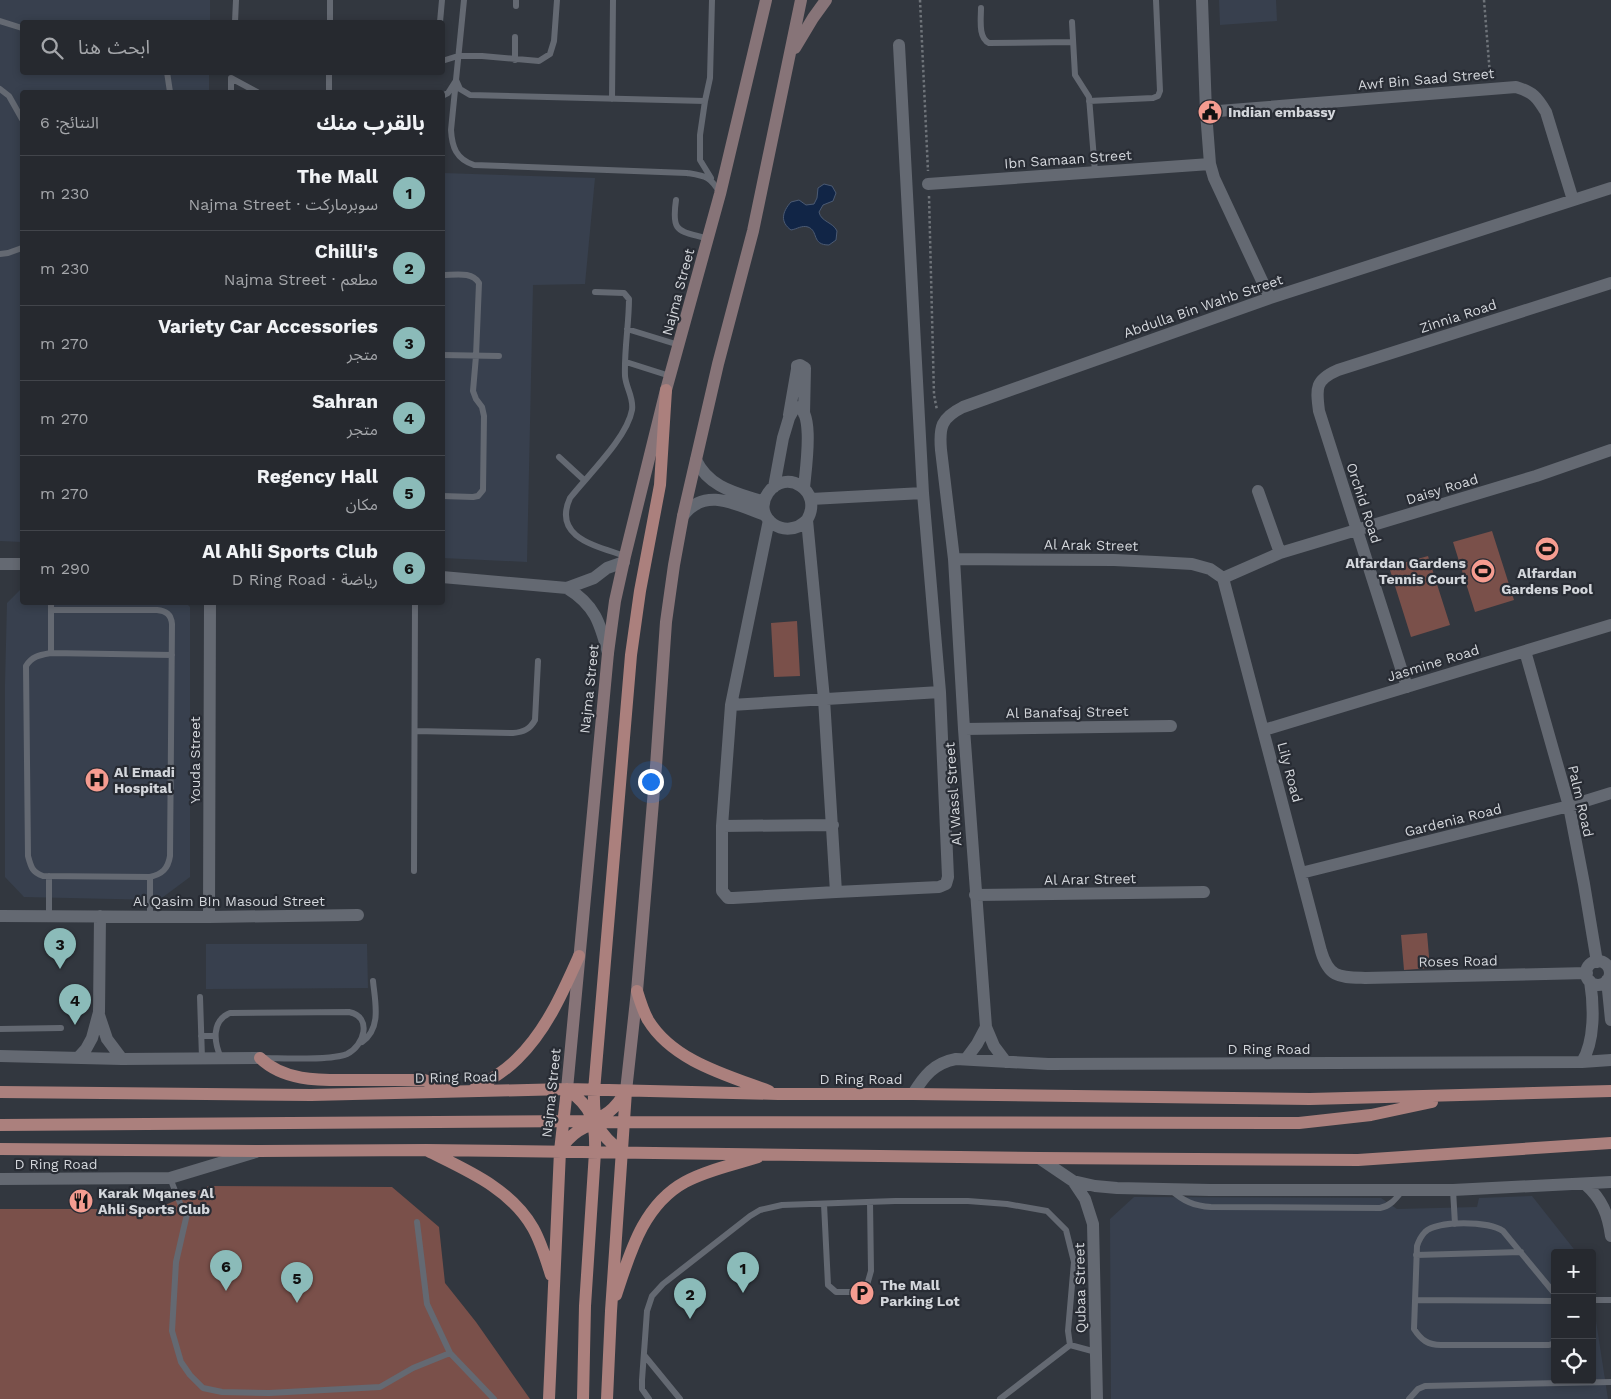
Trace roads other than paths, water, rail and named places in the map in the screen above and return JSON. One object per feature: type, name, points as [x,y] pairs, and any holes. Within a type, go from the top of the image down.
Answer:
[{"type":"main road","points":[[762,0],[763,16]]},
{"type":"main road","name":"Najma Street","points":[[549,1399],[560,1151],[568,1090],[608,654],[615,601],[666,390],[720,194],[766,0]]},
{"type":"main road","points":[[607,1399],[626,1091],[637,991],[666,622],[683,516],[718,364],[753,232],[801,0]]},
{"type":"main road","points":[[788,59],[812,18],[826,0]]},
{"type":"main road","points":[[583,1399],[585,1306],[595,1152],[594,1090],[631,655],[640,591],[660,485],[666,390]]},
{"type":"main road","points":[[472,1091],[503,1072],[519,1058],[533,1040],[556,1003],[579,956]]},
{"type":"main road","points":[[637,991],[648,1020],[667,1044],[714,1070],[778,1094]]},
{"type":"main road","points":[[260,1058],[268,1066],[297,1077],[316,1080],[424,1080],[435,1083],[451,1092]]},
{"type":"main road","points":[[568,1090],[583,1103],[607,1139],[622,1152]]},
{"type":"main road","name":"D Ring Road","points":[[0,1092],[311,1095],[594,1090],[1310,1100],[1611,1091]]},
{"type":"main road","points":[[560,1151],[571,1136],[595,1122],[613,1108],[626,1091]]},
{"type":"main road","points":[[0,1125],[624,1121],[1299,1123],[1371,1114],[1461,1095]]},
{"type":"main road","name":"D Ring Road","points":[[0,1149],[560,1151],[1038,1158],[1358,1160],[1611,1143]]},
{"type":"main road","points":[[426,1150],[491,1184],[518,1207],[538,1238],[554,1283]]},
{"type":"main road","points":[[611,1311],[640,1232],[659,1201],[677,1187],[692,1179],[770,1154]]},
{"type":"street","points":[[1202,0],[1210,164],[1214,178],[1270,298]]},
{"type":"street","points":[[899,44],[923,493],[940,692],[948,877],[946,884],[939,888],[728,898],[722,891],[722,826],[732,705],[766,512],[766,496],[774,487],[781,483],[789,482],[797,484],[807,493],[923,493]]},
{"type":"street","name":"Awf Bin Saad Street","points":[[1206,112],[1516,87],[1529,91],[1539,99],[1546,112],[1573,200]]},
{"type":"street","name":"Ibn Samaan Street","points":[[928,184],[1210,164]]},
{"type":"street","name":"Abdulla Bin Wahb Street","points":[[954,559],[940,437],[942,423],[950,413],[1270,298],[1611,188]]},
{"type":"street","name":"Zinnia Road","points":[[1318,384],[1326,375],[1338,370],[1611,283]]},
{"type":"street","points":[[774,487],[789,418],[797,366],[800,365],[805,368],[804,414]]},
{"type":"street","name":"Orchid Road","points":[[1318,384],[1317,398],[1319,411],[1407,687]]},
{"type":"street","points":[[789,418],[795,407],[802,408],[809,437],[807,493],[812,508],[807,520],[824,699],[836,892]]},
{"type":"street","name":"Daisy Road","points":[[1224,578],[1280,553],[1536,476],[1611,450]]},
{"type":"street","points":[[696,460],[704,474],[716,485],[766,512],[773,524],[784,529],[797,528],[807,520]]},
{"type":"street","points":[[1258,491],[1280,553]]},
{"type":"street","points":[[683,516],[693,505],[708,499],[716,499],[766,512]]},
{"type":"street","points":[[445,577],[568,588],[594,578],[624,559]]},
{"type":"street","name":"Al Arak Street","points":[[954,559],[1192,564],[1210,569],[1224,578]]},
{"type":"street","name":"Al Wassl Street","points":[[954,559],[975,895],[986,1027],[994,1046],[1006,1062]]},
{"type":"street","points":[[0,564],[20,564]]},
{"type":"street","name":"Lily Road","points":[[1224,578],[1325,964],[1332,972],[1348,977],[1365,978],[1588,977]]},
{"type":"street","points":[[568,588],[580,596],[596,617],[608,654]]},
{"type":"street","name":"Youda Street","points":[[210,605],[210,917]]},
{"type":"street","name":"Jasmine Road","points":[[1264,730],[1611,625]]},
{"type":"street","name":"Palm Road","points":[[1525,651],[1569,806],[1597,962]]},
{"type":"street","points":[[732,705],[940,692]]},
{"type":"street","name":"Al Banafsaj Street","points":[[964,729],[1171,726]]},
{"type":"street","name":"Gardenia Road","points":[[1301,873],[1569,806],[1611,792]]},
{"type":"street","points":[[722,826],[833,825]]},
{"type":"street","name":"Al Arar Street","points":[[975,895],[1204,892]]},
{"type":"street","name":"Al Qasim BIn Masoud Street","points":[[0,916],[210,917],[358,915]]},
{"type":"street","points":[[78,1058],[92,1038],[99,1012],[100,916]]},
{"type":"street","points":[[1582,1062],[1591,1040],[1592,996],[1588,977],[1590,965],[1597,962],[1606,964],[1609,974],[1611,1020]]},
{"type":"street","points":[[1588,977],[1599,984],[1609,974]]},
{"type":"street","points":[[99,1012],[107,1039],[122,1059]]},
{"type":"street","points":[[966,1059],[986,1027]]},
{"type":"street","points":[[0,1056],[122,1059],[260,1058]]},
{"type":"street","name":"D Ring Road","points":[[913,1094],[923,1078],[937,1065],[946,1061],[966,1059],[1048,1064],[1582,1062],[1611,1060]]},
{"type":"street","name":"D Ring Road","points":[[0,1179],[170,1178],[258,1151]]},
{"type":"street","points":[[1038,1158],[1073,1182],[1117,1188],[1453,1190],[1611,1182]]},
{"type":"street","name":"Qubaa Street","points":[[1073,1182],[1085,1199],[1093,1224],[1097,1399]]},
{"type":"street","points":[[1585,1184],[1600,1200],[1609,1220]]},
{"type":"street","points":[[1611,1205],[1609,1220],[1611,1236]]},
{"type":"lane","points":[[234,20],[236,0]]},
{"type":"lane","points":[[330,0],[330,20]]},
{"type":"lane","points":[[440,20],[442,0]]},
{"type":"lane","points":[[464,0],[451,139],[453,148],[458,156],[466,162],[474,165],[687,173],[702,175],[712,180]]},
{"type":"lane","points":[[445,60],[458,56],[482,56],[539,61],[550,54],[554,41],[557,0]]},
{"type":"lane","points":[[612,99],[613,0]]},
{"type":"lane","points":[[712,0],[710,78],[700,136],[700,160],[720,194]]},
{"type":"lane","points":[[1089,101],[1153,98],[1158,96],[1160,91],[1156,0]]},
{"type":"lane","points":[[981,8],[982,35],[986,42],[992,44],[1073,42]]},
{"type":"lane","points":[[0,21],[20,27]]},
{"type":"lane","points":[[1072,22],[1075,75],[1087,93],[1089,101],[1095,172]]},
{"type":"lane","points":[[515,37],[515,60]]},
{"type":"lane","points":[[167,75],[170,90]]},
{"type":"lane","points":[[231,75],[231,90]]},
{"type":"lane","points":[[231,75],[252,90]]},
{"type":"lane","points":[[329,90],[330,75]]},
{"type":"lane","points":[[456,79],[460,90],[470,95],[706,101]]},
{"type":"lane","points":[[445,94],[451,89],[456,79]]},
{"type":"lane","points":[[0,89],[9,96],[20,115]]},
{"type":"lane","points":[[676,200],[673,218],[676,226],[680,230],[708,239]]},
{"type":"lane","points":[[0,254],[8,254],[20,249]]},
{"type":"lane","points":[[445,275],[474,276],[479,283],[473,391],[484,411],[483,490],[478,496],[473,497],[445,496]]},
{"type":"lane","points":[[595,292],[620,292],[627,295],[629,299],[626,380],[632,399],[632,411],[624,430],[570,498],[566,506],[567,522],[570,530],[583,541],[624,559]]},
{"type":"lane","points":[[627,328],[679,345]]},
{"type":"lane","points":[[445,355],[499,356]]},
{"type":"lane","points":[[626,362],[670,376]]},
{"type":"lane","points":[[559,457],[584,480]]},
{"type":"lane","points":[[50,605],[51,653]]},
{"type":"lane","points":[[414,605],[414,871]]},
{"type":"lane","points":[[51,610],[163,611],[170,615],[172,620],[172,655],[170,856],[169,863],[161,874],[150,878],[43,876],[31,869],[28,856],[25,673],[29,660],[35,656],[51,653],[172,655]]},
{"type":"lane","points":[[415,731],[513,733],[526,730],[532,726],[535,720],[538,661]]},
{"type":"lane","points":[[49,876],[49,916]]},
{"type":"lane","points":[[150,878],[150,917]]},
{"type":"lane","points":[[260,1058],[335,1057],[348,1053],[366,1040],[374,1026],[376,1014],[374,981]]},
{"type":"lane","points":[[200,997],[202,1058]]},
{"type":"lane","points":[[221,1058],[215,1036],[217,1024],[220,1019],[230,1013],[349,1012],[357,1015],[364,1026],[364,1032],[359,1044]]},
{"type":"lane","points":[[0,1029],[61,1028]]},
{"type":"lane","points":[[201,1036],[215,1036]]},
{"type":"lane","points":[[170,1178],[182,1208],[187,1214],[176,1262],[172,1331],[181,1362],[190,1375],[203,1388],[222,1392],[269,1393],[380,1387],[413,1368],[450,1353]]},
{"type":"lane","points":[[1171,1189],[1186,1202],[1202,1207],[1370,1208],[1388,1206],[1402,1190]]},
{"type":"lane","points":[[1453,1190],[1455,1224]]},
{"type":"lane","points":[[649,1399],[642,1389],[642,1380],[647,1311],[652,1296],[663,1284],[750,1216],[760,1210],[782,1205],[968,1201],[1007,1204],[1047,1211],[1066,1230],[1074,1262],[1068,1331],[1070,1345]]},
{"type":"lane","points":[[824,1204],[828,1285],[836,1292],[858,1292],[867,1285],[871,1271],[870,1202]]},
{"type":"lane","points":[[417,1222],[427,1304],[450,1353],[494,1399]]},
{"type":"lane","points":[[1551,1289],[1521,1252],[1498,1228],[1486,1224],[1455,1224],[1434,1227],[1426,1231],[1420,1238],[1416,1255],[1414,1329],[1425,1342],[1433,1345],[1551,1344]]},
{"type":"lane","points":[[1416,1255],[1521,1252]]},
{"type":"lane","points":[[1415,1300],[1551,1301]]},
{"type":"lane","points":[[1596,1300],[1611,1300]]},
{"type":"lane","points":[[1070,1345],[1096,1352]]},
{"type":"lane","points":[[1000,1399],[1070,1345]]},
{"type":"lane","points":[[644,1355],[680,1399]]},
{"type":"lane","points":[[1409,1399],[1418,1389],[1425,1386],[1611,1382]]},
{"type":"water","points":[[824,184],[832,186],[836,193],[833,201],[823,205],[819,212],[822,218],[837,231],[836,240],[829,245],[820,243],[808,227],[791,230],[787,227],[784,220],[784,213],[791,202],[799,200],[806,205],[814,204],[818,188]]},
{"type":"place","name":"Indian embassy","points":[[1210,112]]},
{"type":"place","name":"Alfardan Gardens Pool","points":[[1547,549]]},
{"type":"place","name":"Alfardan Gardens Tennis Court","points":[[1483,571]]},
{"type":"place","name":"Al Emadi Hospital","points":[[97,780]]},
{"type":"place","name":"Variety Car Accessories","points":[[60,969]]},
{"type":"place","name":"Sahran","points":[[75,1025]]},
{"type":"place","name":"Karak Mqanes Al Ahli Sports Club","points":[[81,1201]]},
{"type":"place","name":"Al Ahli Sports Club","points":[[226,1291]]},
{"type":"place","name":"The Mall","points":[[743,1293]]},
{"type":"place","name":"The Mall Parking Lot","points":[[862,1293]]},
{"type":"place","name":"Regency Hall","points":[[297,1303]]},
{"type":"place","name":"Chilli's","points":[[690,1319]]}]
